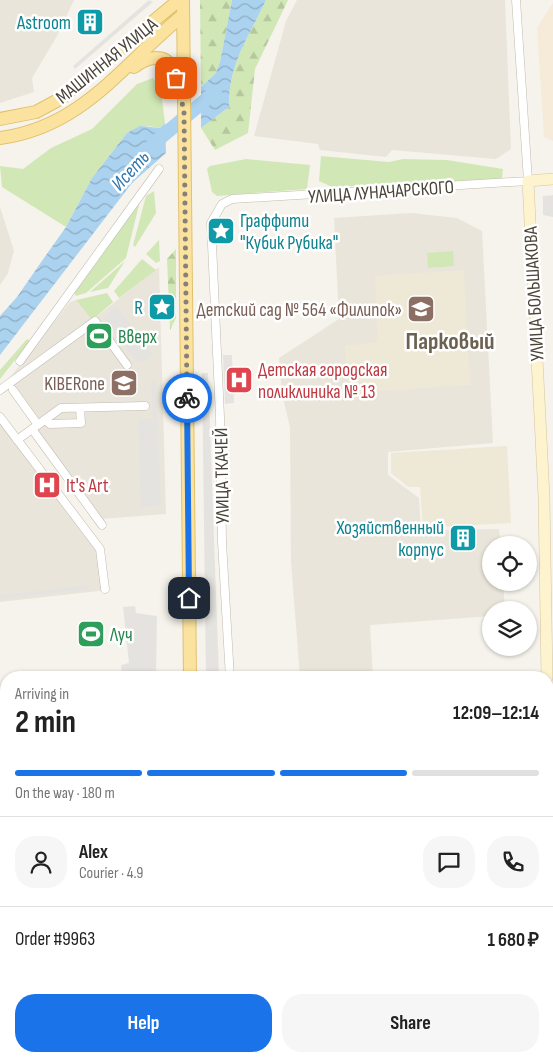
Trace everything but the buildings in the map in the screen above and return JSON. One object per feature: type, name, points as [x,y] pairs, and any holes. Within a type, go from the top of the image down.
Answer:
[{"type":"main road","name":"МАШИННАЯ УЛИЦА","points":[[0,119],[36,112],[60,99],[179,0]]},
{"type":"main road","points":[[180,75],[183,0]]},
{"type":"main road","name":"МАШИННАЯ УЛИЦА","points":[[0,138],[33,131],[53,124],[73,112],[113,80],[124,67],[183,15]]},
{"type":"main road","points":[[113,80],[122,78],[143,60],[154,58],[168,63],[180,75]]},
{"type":"main road","name":"УЛИЦА ТКАЧЕЙ","points":[[180,75],[184,111],[185,166],[190,671]]},
{"type":"street","name":"УЛИЦА БОЛЬШАКОВА","points":[[516,0],[528,180],[544,508],[547,671]]},
{"type":"street","points":[[20,361],[159,169]]},
{"type":"street","name":"УЛИЦА ЛУНАЧАРСКОГО","points":[[214,215],[222,204],[232,199],[553,178]]},
{"type":"street","name":"УЛИЦА ТКАЧЕЙ","points":[[214,215],[209,232],[220,417],[222,542],[230,671]]},
{"type":"street","points":[[0,390],[96,321],[127,365]]},
{"type":"street","points":[[13,390],[35,427],[102,525]]},
{"type":"street","points":[[17,440],[61,408],[145,406]]},
{"type":"street","points":[[45,420],[50,424],[80,423],[80,408]]},
{"type":"street","points":[[0,417],[100,549],[105,589]]},
{"type":"shaded area","points":[[0,0],[74,0],[57,36],[32,78],[34,92],[0,103]]},
{"type":"shaded area","points":[[149,0],[153,2],[75,69],[73,66]]},
{"type":"shaded area","points":[[297,0],[505,0],[511,149],[496,159],[392,150],[386,157],[320,150],[318,144],[254,136],[286,21]]},
{"type":"shaded area","points":[[553,3],[553,141],[544,137],[537,28]]},
{"type":"shaded area","points":[[553,195],[553,217],[543,215],[543,196]]},
{"type":"shaded area","points":[[0,207],[14,251],[8,273],[0,285]]},
{"type":"shaded area","points":[[411,213],[457,218],[482,231],[493,443],[388,452],[388,475],[419,498],[421,530],[499,529],[500,536],[482,536],[482,591],[504,591],[504,601],[482,601],[482,617],[370,625],[373,671],[300,671],[291,562],[290,427],[282,394],[279,358],[339,319],[334,218]]},
{"type":"shaded area","points":[[159,267],[166,514],[100,519],[4,385],[70,302],[76,300],[92,320]]},
{"type":"shaded area","name":"Детский сад № 564 «Филипок»","points":[[464,270],[470,385],[348,393],[345,346],[378,342],[375,276]]},
{"type":"shaded area","points":[[117,306],[153,355],[145,361],[136,361],[103,317]]},
{"type":"shaded area","points":[[223,355],[232,355],[234,403],[225,404]]},
{"type":"shaded area","points":[[202,373],[208,373],[219,671],[206,671]]},
{"type":"shaded area","points":[[151,380],[156,380],[161,506],[141,507],[138,419],[153,419]]},
{"type":"shaded area","points":[[0,411],[104,548],[108,590],[0,602]]},
{"type":"shaded area","points":[[507,446],[511,523],[423,528],[420,487],[408,487],[391,473],[391,453]]},
{"type":"shaded area","points":[[90,585],[90,589],[0,599],[0,595]]},
{"type":"shaded area","points":[[135,606],[136,613],[157,616],[156,671],[122,671],[121,665],[129,663],[123,607]]},
{"type":"green space","points":[[200,0],[232,0],[220,62],[216,73],[201,87]]},
{"type":"green space","points":[[266,0],[288,0],[255,69],[248,133],[215,150],[201,128],[229,107],[232,77],[236,64]]},
{"type":"green space","points":[[153,78],[161,91],[165,123],[160,128],[148,126],[127,133],[92,178],[66,227],[2,187],[0,166],[23,169],[51,148],[92,129],[137,84]]},
{"type":"green space","points":[[321,156],[389,162],[403,159],[447,160],[503,169],[502,179],[332,187],[319,181]]},
{"type":"green space","points":[[246,159],[310,165],[307,189],[217,196],[212,192],[207,169],[210,166]]},
{"type":"green space","points":[[154,191],[156,213],[135,247],[133,245],[146,196]]},
{"type":"green space","points":[[140,201],[126,258],[86,293],[76,296],[74,292]]},
{"type":"green space","points":[[159,240],[160,261],[156,263],[146,254]]},
{"type":"green space","points":[[176,249],[176,318],[170,330],[167,259]]},
{"type":"green space","points":[[453,251],[454,266],[428,268],[427,253]]},
{"type":"green space","points":[[142,259],[156,270],[119,298],[114,291]]},
{"type":"green space","points":[[125,261],[108,288],[90,292]]},
{"type":"green space","points":[[107,293],[113,302],[92,320],[76,300]]},
{"type":"green space","points":[[27,339],[30,341],[0,379],[0,370]]},
{"type":"water","points":[[232,0],[266,0],[236,64],[232,77],[229,107],[201,128],[201,87],[216,73],[220,62]]},
{"type":"water","points":[[165,123],[166,153],[132,183],[0,355],[0,316],[17,297],[66,227],[92,178],[127,133],[140,126],[160,128]]},
{"type":"waterway","name":"Исеть","points":[[153,144],[215,92]]},
{"type":"way so far","points":[[176,78],[184,111],[187,398]]},
{"type":"place","name":"Astroom","points":[[90,22]]},
{"type":"place","name":"Граффити \"Кубик Рубика\"","points":[[221,231]]},
{"type":"place","name":"R","points":[[162,307]]},
{"type":"place","name":"Детский сад № 564 «Филипок»","points":[[421,309]]},
{"type":"place","name":"Вверх","points":[[99,336]]},
{"type":"place","name":"Детская городская поликлиника № 13","points":[[239,380]]},
{"type":"place","name":"KIBERone","points":[[124,383]]},
{"type":"place","name":"It's Art","points":[[47,485]]},
{"type":"place","name":"Хозяйственный корпус","points":[[463,538]]},
{"type":"place","name":"Луч","points":[[91,634]]},
{"type":"district","name":"Парковый","points":[[450,341]]},
{"type":"route","points":[[187,398],[189,598]]}]
